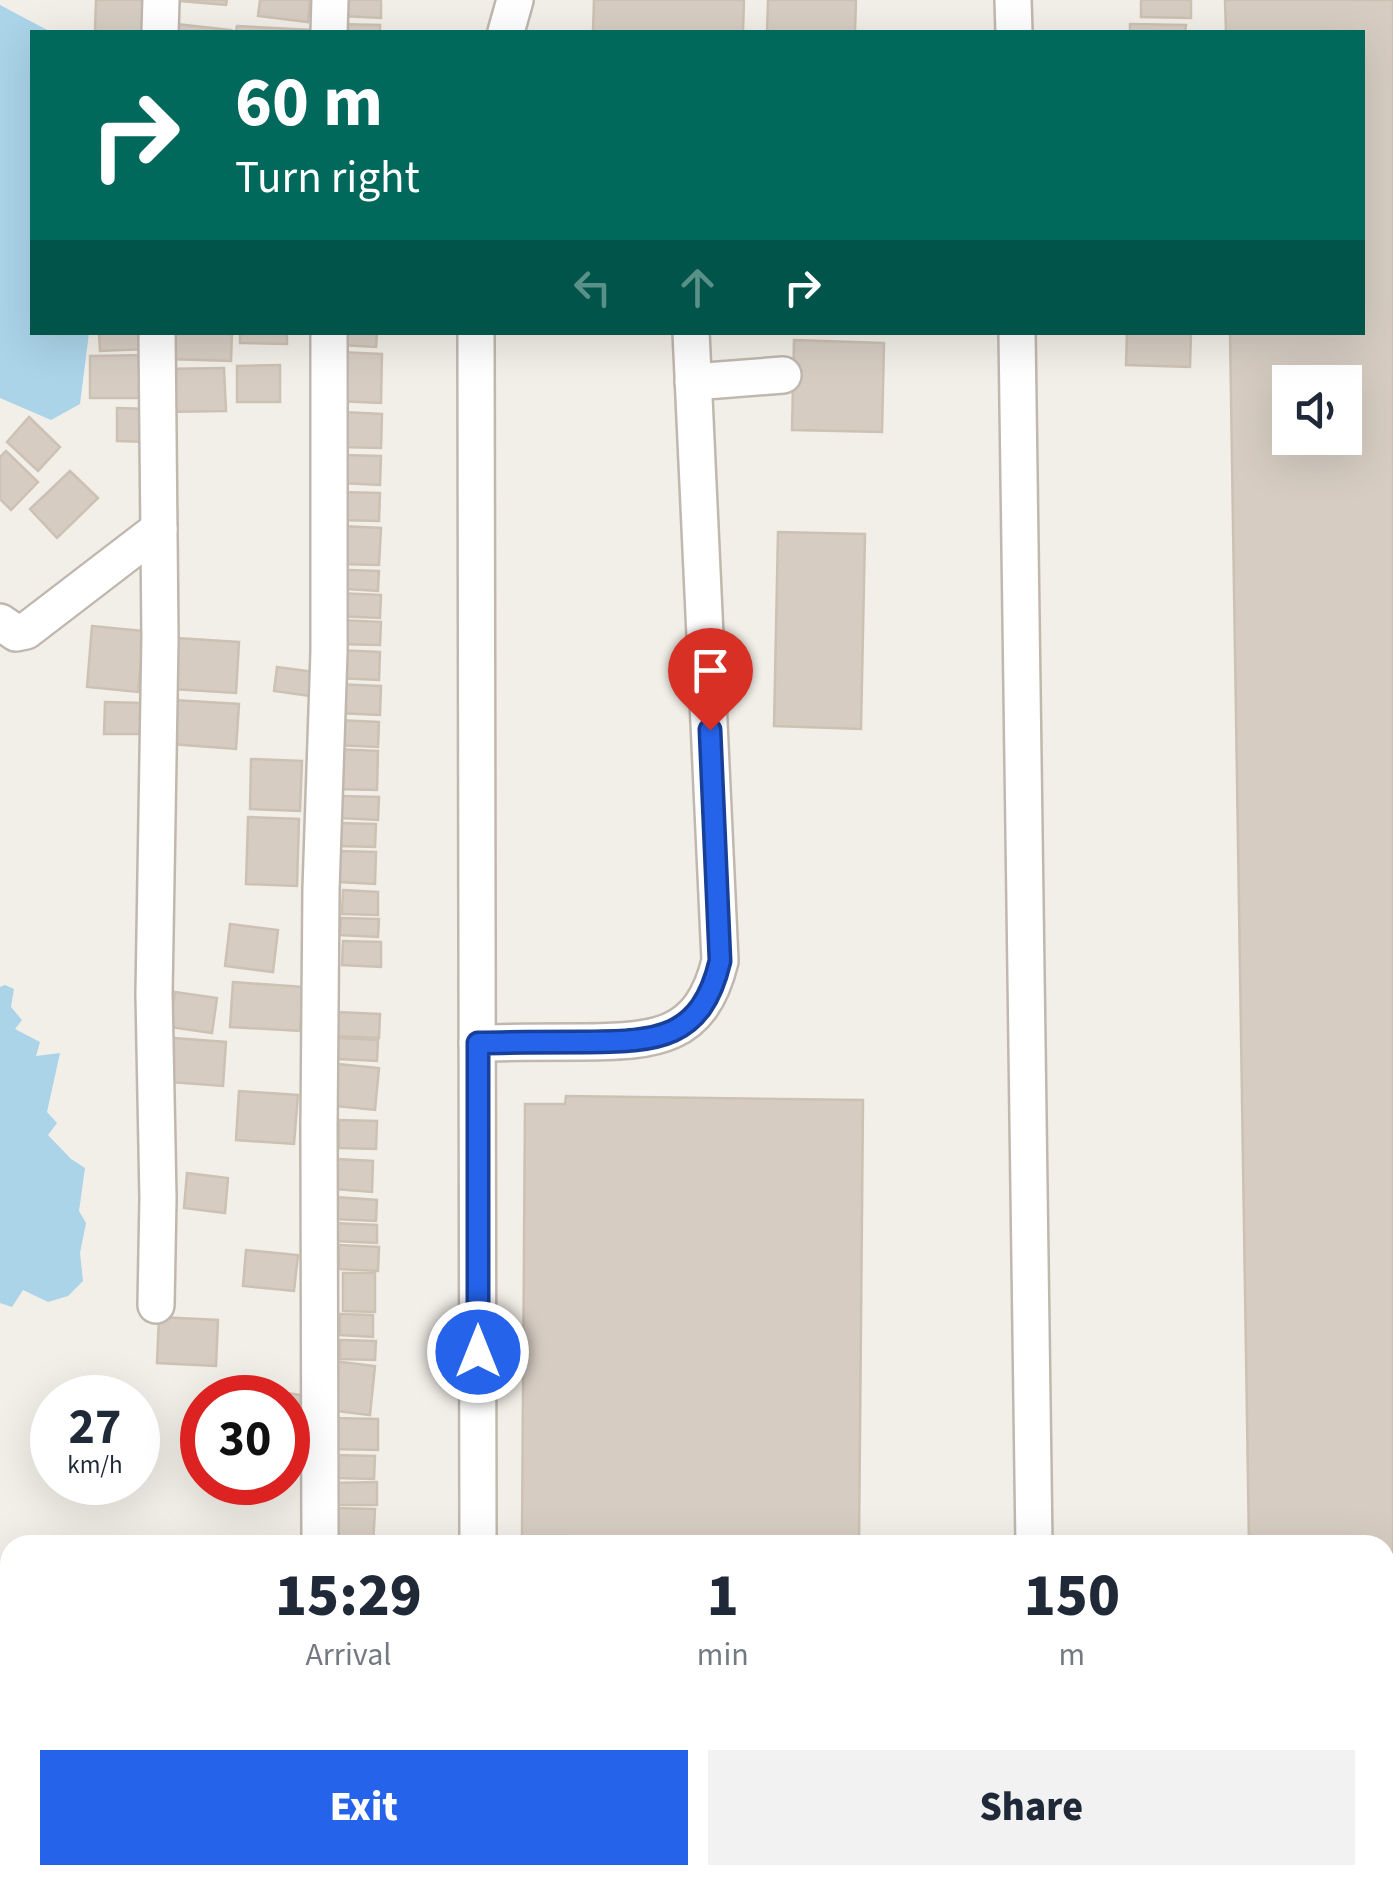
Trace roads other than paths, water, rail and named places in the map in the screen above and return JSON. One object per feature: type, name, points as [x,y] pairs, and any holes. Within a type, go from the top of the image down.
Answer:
[{"type":"street","points":[[160,30],[161,0]]},
{"type":"street","points":[[329,30],[330,0]]},
{"type":"street","points":[[507,30],[515,0]]},
{"type":"street","points":[[1014,0],[1014,30]]},
{"type":"street","points":[[156,1305],[158,335]]},
{"type":"street","points":[[320,1535],[319,1126],[329,652],[329,335]]},
{"type":"street","points":[[476,335],[478,1535]]},
{"type":"street","points":[[478,1043],[644,1041],[672,1032],[698,1013],[714,988],[720,961],[691,335]]},
{"type":"street","points":[[1017,335],[1034,1535]]},
{"type":"street","points":[[693,382],[784,376]]},
{"type":"street","points":[[0,622],[16,633],[26,631],[159,528]]},
{"type":"water","points":[[0,5],[47,30],[30,30],[30,335],[89,335],[80,404],[51,420],[0,398]]},
{"type":"water","points":[[0,987],[14,989],[11,1007],[22,1020],[15,1029],[40,1042],[36,1056],[60,1053],[47,1112],[57,1123],[48,1135],[85,1168],[79,1211],[86,1223],[80,1253],[83,1281],[68,1296],[48,1302],[23,1290],[12,1307],[0,1303]]}]
